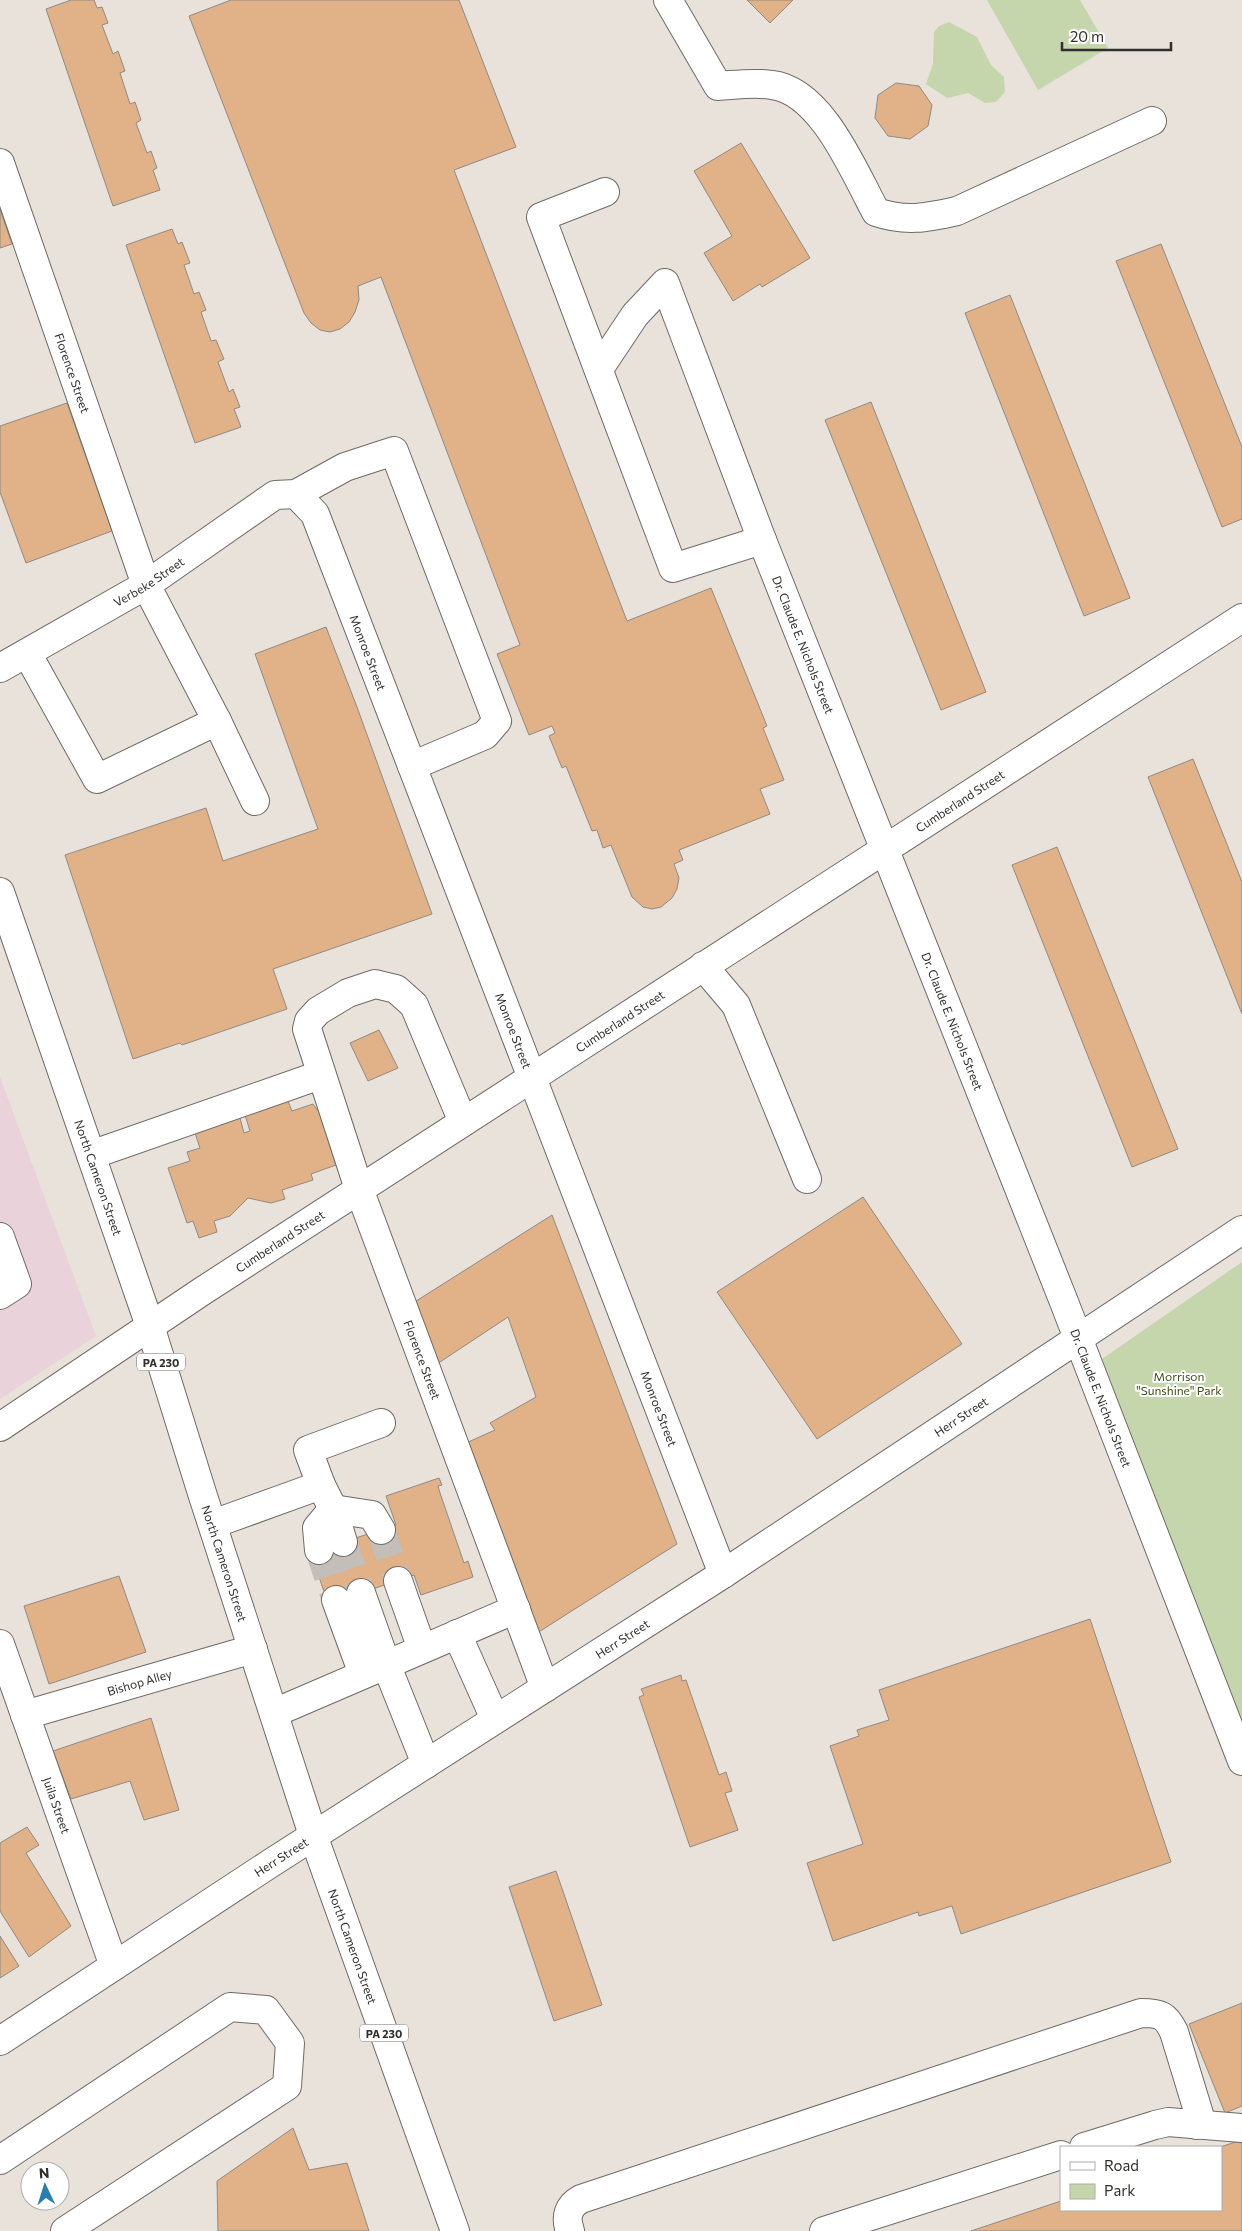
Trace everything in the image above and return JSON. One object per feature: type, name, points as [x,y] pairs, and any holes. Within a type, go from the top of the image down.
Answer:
[{"type":"main road","points":[[668,0],[718,86],[773,85],[799,95],[827,124],[876,212],[894,218],[922,219],[957,211],[1152,121]]},
{"type":"main road","name":"Florence Street","points":[[0,162],[146,584],[256,801]]},
{"type":"main road","points":[[605,192],[541,217],[674,568],[762,540]]},
{"type":"main road","name":"Dr. Claude E. Nichols Street","points":[[599,369],[635,315],[665,282],[762,540],[1078,1339],[1242,1761]]},
{"type":"main road","points":[[296,494],[345,467],[394,451],[497,721],[485,735],[412,766]]},
{"type":"main road","name":"Verbeke Street","points":[[0,668],[146,584],[275,495],[296,494]]},
{"type":"main road","name":"Monroe Street","points":[[296,494],[315,514],[723,1574]]},
{"type":"main road","name":"Cumberland Street","points":[[0,1428],[150,1326],[359,1189],[1242,618]]},
{"type":"main road","points":[[27,653],[97,779],[217,721]]},
{"type":"main road","name":"North Cameron Street","points":[[0,892],[150,1326],[314,1836],[455,2231]]},
{"type":"main road","points":[[703,966],[736,1005],[807,1179]]},
{"type":"main road","name":"Florence Street","points":[[463,1122],[414,1005],[396,989],[375,984],[348,993],[318,1012],[309,1021],[306,1029],[359,1189],[545,1688]]},
{"type":"main road","points":[[91,1155],[320,1075]]},
{"type":"main road","name":"Herr Street","points":[[0,2041],[495,1719],[723,1574],[1242,1230]]},
{"type":"main road","points":[[0,1237],[17,1284],[0,1295]]},
{"type":"main road","points":[[331,1546],[333,1509],[321,1485],[308,1450],[381,1423]]},
{"type":"main road","points":[[213,1524],[321,1485]]},
{"type":"main road","points":[[333,1509],[372,1515],[381,1530]]},
{"type":"main road","points":[[398,1581],[422,1648]]},
{"type":"main road","points":[[349,1597],[375,1669],[426,1764]]},
{"type":"main road","points":[[274,1713],[516,1609]]},
{"type":"main road","points":[[457,1634],[495,1719]]},
{"type":"main road","name":"Juila Street","points":[[0,1644],[114,1966]]},
{"type":"main road","name":"Bishop Alley","points":[[25,1715],[253,1649]]},
{"type":"main road","points":[[0,2160],[230,2007],[266,2010],[290,2043],[288,2086],[65,2231]]},
{"type":"main road","points":[[570,2231],[568,2214],[572,2204],[581,2199],[1141,2013],[1155,2013],[1168,2020],[1174,2032],[1199,2114],[1197,2125]]},
{"type":"main road","points":[[1087,2146],[1155,2124],[1168,2122],[1242,2128]]},
{"type":"main road","points":[[824,2231],[1060,2155]]},
{"type":"shaded area","points":[[0,1077],[96,1336],[0,1399]]},
{"type":"green space","points":[[987,0],[1080,0],[1108,48],[1038,90]]},
{"type":"green space","points":[[949,22],[977,37],[991,65],[1004,77],[1005,92],[996,102],[985,103],[968,93],[947,98],[926,84],[933,64],[934,32],[939,26]]},
{"type":"green space","name":"Morrison \"Sunshine\" Park","points":[[1242,1262],[1242,1727],[1216,1664],[1102,1359]]},
{"type":"building","points":[[71,0],[94,0],[97,8],[102,7],[108,23],[102,25],[113,54],[118,51],[125,71],[120,73],[130,104],[135,102],[141,120],[136,123],[147,153],[151,151],[157,168],[153,170],[160,190],[113,206],[46,9]]},
{"type":"building","points":[[231,0],[459,0],[516,147],[454,170],[627,621],[711,588],[767,726],[763,728],[784,780],[760,789],[770,814],[679,850],[683,860],[674,864],[679,878],[677,889],[672,898],[661,907],[652,909],[643,907],[632,897],[611,845],[603,848],[597,830],[592,831],[566,766],[562,768],[549,736],[555,733],[552,726],[529,735],[497,654],[520,645],[381,277],[358,286],[359,300],[355,312],[349,322],[340,329],[330,332],[320,330],[311,323],[304,313],[189,16]]},
{"type":"building","points":[[747,0],[793,0],[770,23]]},
{"type":"building","points":[[896,83],[919,86],[932,105],[928,126],[910,139],[888,136],[875,118],[878,95]]},
{"type":"building","points":[[741,143],[810,258],[762,287],[760,284],[733,301],[704,253],[732,236],[694,171]]},
{"type":"building","points":[[0,209],[12,244],[0,248]]},
{"type":"building","points":[[172,229],[178,244],[182,242],[190,263],[184,265],[194,294],[199,292],[206,310],[201,312],[211,341],[216,340],[224,359],[218,362],[229,392],[233,389],[240,407],[234,409],[241,427],[195,443],[126,245]]},
{"type":"building","points":[[1161,244],[1242,447],[1242,519],[1222,527],[1116,261]]},
{"type":"building","points":[[1010,295],[1130,598],[1084,616],[965,313]]},
{"type":"building","points":[[871,402],[986,692],[941,710],[825,420]]},
{"type":"building","points":[[67,403],[112,531],[26,563],[0,492],[0,426]]},
{"type":"building","points":[[326,627],[432,914],[273,969],[287,1009],[182,1045],[180,1043],[133,1059],[65,855],[206,808],[223,861],[318,829],[255,654]]},
{"type":"building","points":[[1193,759],[1242,882],[1242,1014],[1148,777]]},
{"type":"building","points":[[1057,847],[1178,1149],[1132,1167],[1012,865]]},
{"type":"building","points":[[379,1030],[398,1068],[368,1081],[350,1043]]},
{"type":"building","points":[[288,1101],[292,1111],[313,1104],[321,1115],[336,1165],[311,1174],[313,1180],[282,1190],[285,1199],[271,1203],[248,1198],[230,1216],[214,1221],[217,1232],[199,1238],[193,1221],[187,1223],[168,1168],[190,1161],[187,1152],[200,1148],[195,1133],[240,1118],[244,1133],[250,1131],[245,1115]]},
{"type":"building","points":[[863,1197],[962,1344],[817,1439],[717,1292]]},
{"type":"building","points":[[552,1215],[677,1544],[534,1635],[466,1443],[495,1430],[490,1423],[536,1397],[508,1317],[437,1364],[413,1303]]},
{"type":"building","points":[[439,1478],[442,1485],[438,1486],[440,1493],[464,1563],[468,1561],[473,1577],[421,1595],[414,1575],[361,1593],[327,1600],[312,1557],[343,1542],[396,1525],[386,1496]]},
{"type":"building","points":[[119,1576],[146,1652],[49,1684],[24,1606]]},
{"type":"building","points":[[1090,1619],[1171,1862],[961,1934],[952,1906],[919,1916],[918,1912],[833,1941],[807,1863],[863,1844],[830,1746],[859,1736],[857,1730],[889,1720],[879,1690]]},
{"type":"building","points":[[681,1675],[682,1681],[686,1680],[719,1775],[726,1772],[732,1791],[725,1793],[738,1830],[690,1847],[639,1697],[644,1695],[641,1689]]},
{"type":"building","points":[[151,1718],[179,1810],[144,1820],[130,1781],[71,1799],[53,1751]]},
{"type":"building","points":[[27,1827],[39,1845],[26,1853],[71,1926],[29,1957],[0,1911],[0,1843]]},
{"type":"building","points":[[556,1871],[602,2005],[554,2021],[509,1887]]},
{"type":"building","points":[[0,1936],[19,1966],[0,1978]]},
{"type":"building","points":[[1242,2003],[1242,2106],[1225,2113],[1189,2024]]},
{"type":"building","points":[[293,2128],[309,2170],[347,2163],[369,2231],[218,2231],[217,2181]]},
{"type":"building","points":[[1242,2140],[1242,2231],[971,2231],[1060,2201],[1060,2211],[1222,2211],[1222,2146]]},
{"type":"tunnel","points":[[381,1530],[398,1581]]},
{"type":"tunnel","points":[[343,1542],[361,1593]]},
{"type":"tunnel","points":[[319,1550],[336,1600]]}]
